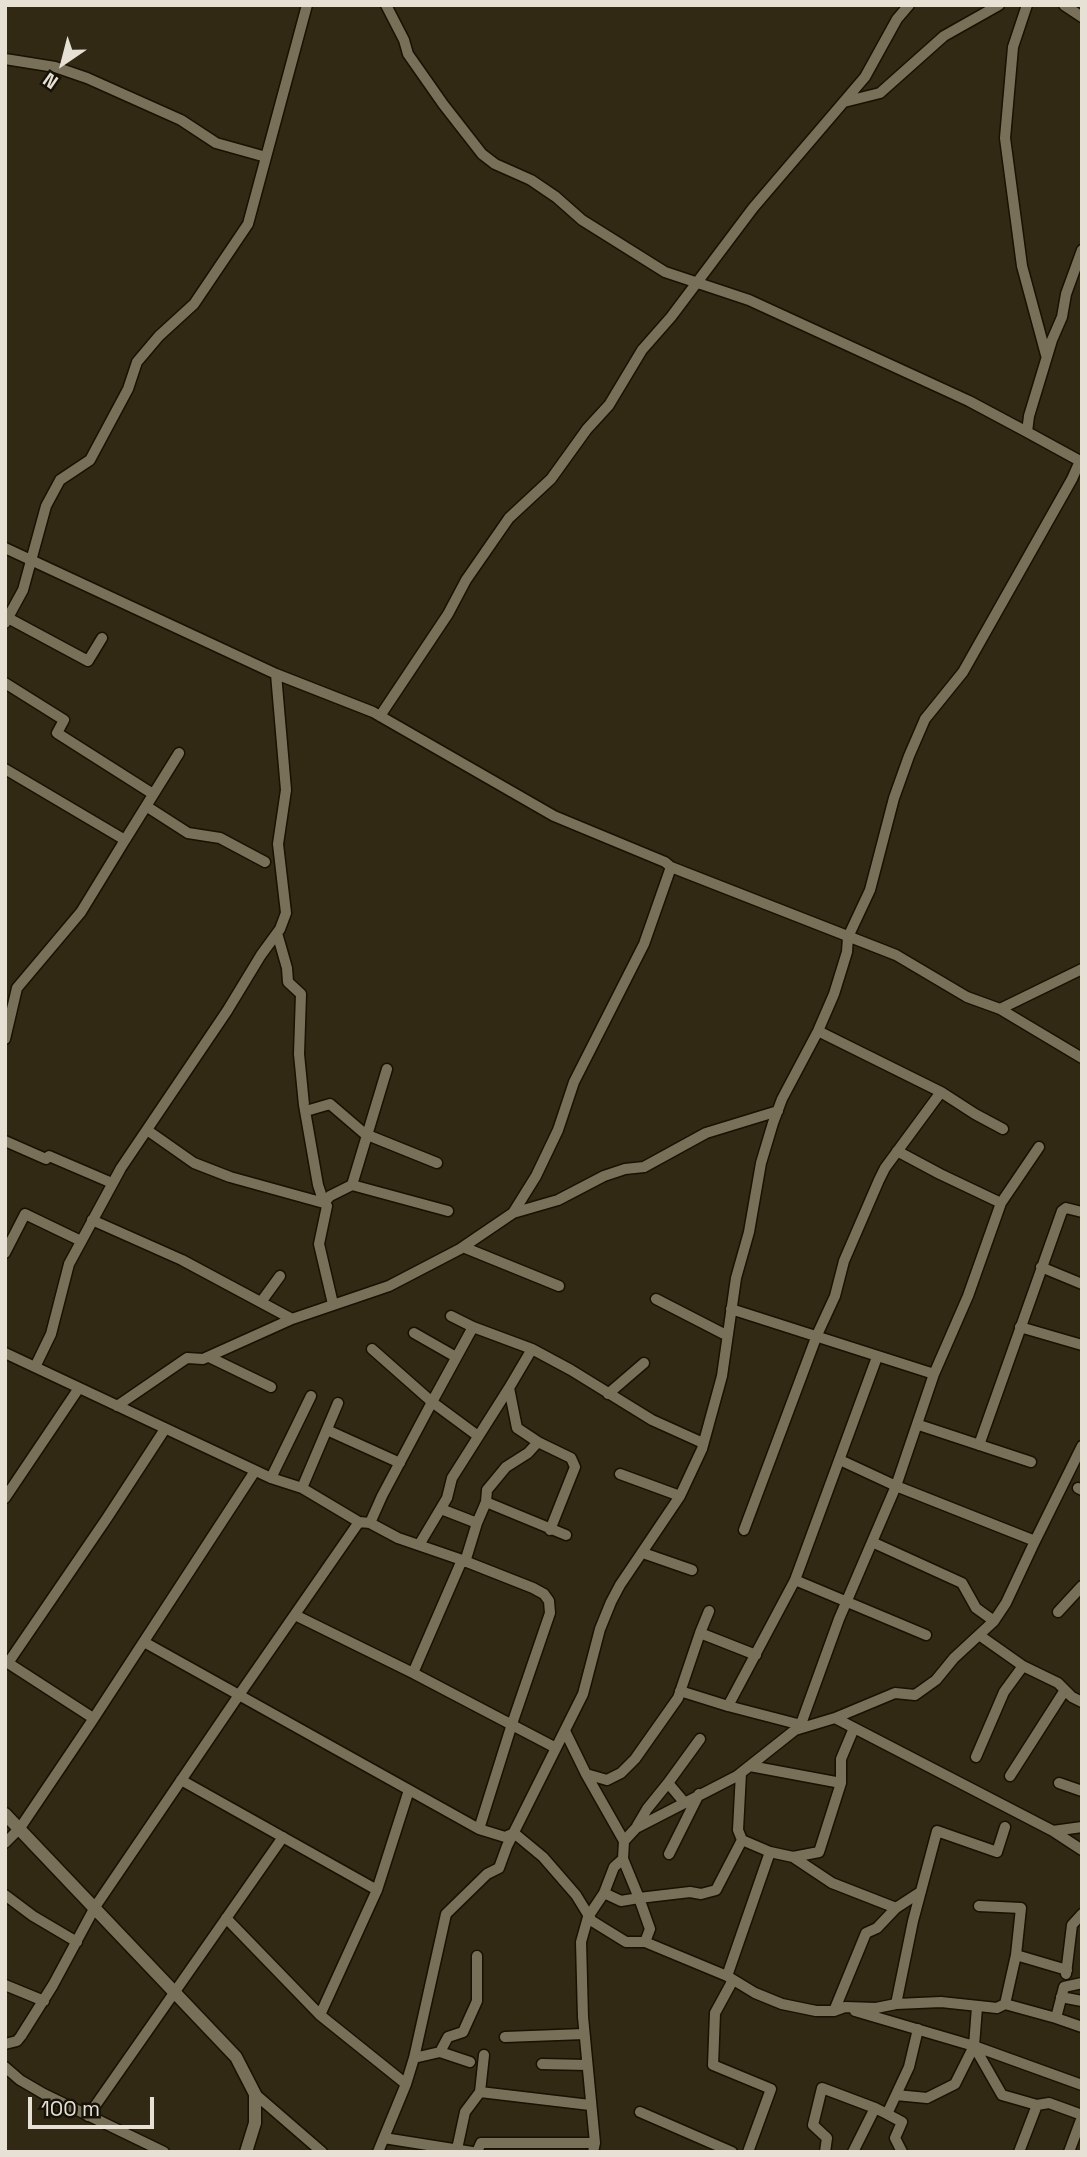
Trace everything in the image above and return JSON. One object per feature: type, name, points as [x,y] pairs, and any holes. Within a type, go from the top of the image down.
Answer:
[{"type":"street","points":[[102,638],[88,661],[7,621],[23,590],[46,506],[60,480],[90,460],[128,389],[137,362],[159,336],[194,304],[248,224],[307,5]]},
{"type":"street","points":[[378,2152],[414,2058],[446,1914],[487,1874],[499,1868],[507,1846],[583,1694],[600,1629],[611,1602],[680,1496],[703,1443],[722,1376],[726,1335],[761,1163],[778,1111],[818,1031],[841,972],[848,937],[870,890],[894,797],[925,719],[963,672],[1080,461],[969,401],[749,300],[665,272],[582,220],[531,180],[495,164],[482,154],[408,54],[386,5]]},
{"type":"street","points":[[380,716],[448,614],[466,580],[509,518],[551,478],[587,429],[610,405],[642,350],[753,208],[865,76],[897,19],[908,5]]},
{"type":"street","points":[[843,102],[880,93],[944,36],[999,5]]},
{"type":"street","points":[[1027,5],[1013,47],[1004,138],[1022,266],[1046,358]]},
{"type":"street","points":[[1064,5],[1082,18]]},
{"type":"street","points":[[5,60],[55,67],[88,78],[181,120],[216,143],[266,157]]},
{"type":"street","points":[[1027,432],[1046,358],[1062,317],[1066,294],[1082,250]]},
{"type":"street","points":[[5,548],[276,674],[380,716],[554,816],[665,862],[671,867],[895,955],[967,997],[1000,1009],[1082,1058]]},
{"type":"street","points":[[35,1367],[51,1335],[69,1264],[112,1183],[277,933],[286,913],[278,844],[286,790],[276,674]]},
{"type":"street","points":[[5,683],[64,720],[57,733],[153,794]]},
{"type":"street","points":[[5,1039],[17,988],[80,912],[178,753]]},
{"type":"street","points":[[5,769],[125,840]]},
{"type":"street","points":[[146,806],[188,833],[220,838],[265,862]]},
{"type":"street","points":[[513,1213],[536,1176],[558,1130],[574,1082],[643,944],[671,867]]},
{"type":"street","points":[[277,933],[288,982],[301,994],[299,1054],[318,1185],[327,1206],[319,1244],[333,1304]]},
{"type":"street","points":[[1000,1009],[1082,969]]},
{"type":"street","points":[[818,1031],[941,1093],[1003,1129]]},
{"type":"street","points":[[352,1185],[387,1069]]},
{"type":"street","points":[[744,1530],[817,1335],[835,1296],[844,1261],[858,1227],[885,1168],[941,1093]]},
{"type":"street","points":[[306,1111],[331,1104],[367,1135],[437,1163]]},
{"type":"street","points":[[117,1406],[187,1358],[209,1357],[292,1319],[388,1286],[434,1265],[513,1213],[558,1200],[604,1176],[625,1169],[644,1167],[706,1133],[778,1111]]},
{"type":"street","points":[[147,1130],[194,1163],[230,1177],[324,1203]]},
{"type":"street","points":[[5,1141],[46,1159],[49,1156],[112,1183]]},
{"type":"street","points":[[804,1725],[847,1600],[896,1486],[919,1425],[934,1374],[968,1296],[1001,1203],[1039,1147]]},
{"type":"street","points":[[897,1151],[1001,1203]]},
{"type":"street","points":[[324,1203],[330,1196],[352,1185],[448,1211]]},
{"type":"street","points":[[979,1445],[1062,1211],[1066,1208],[1082,1212]]},
{"type":"street","points":[[5,1253],[24,1214],[80,1241]]},
{"type":"street","points":[[92,1220],[182,1260],[292,1319]]},
{"type":"street","points":[[463,1247],[559,1286]]},
{"type":"street","points":[[1041,1267],[1082,1284]]},
{"type":"street","points":[[261,1302],[281,1276]]},
{"type":"street","points":[[656,1299],[726,1335]]},
{"type":"street","points":[[731,1308],[934,1374]]},
{"type":"street","points":[[451,1315],[473,1327],[532,1349],[652,1420],[703,1443]]},
{"type":"street","points":[[5,2044],[11,2044],[21,2036],[44,2001],[95,1908],[239,1695],[382,1496],[473,1327]]},
{"type":"street","points":[[1020,1327],[1082,1345]]},
{"type":"street","points":[[414,1333],[456,1357]]},
{"type":"street","points":[[372,1349],[432,1402],[478,1436]]},
{"type":"street","points":[[419,1545],[441,1509],[452,1478],[532,1349]]},
{"type":"street","points":[[5,1353],[271,1479],[302,1488],[364,1522],[533,1588],[549,1601],[550,1614],[479,1829]]},
{"type":"street","points":[[209,1357],[271,1387]]},
{"type":"street","points":[[728,1706],[795,1580],[877,1357]]},
{"type":"street","points":[[608,1394],[644,1363]]},
{"type":"street","points":[[5,1498],[79,1388]]},
{"type":"street","points":[[509,1388],[517,1428],[538,1442],[572,1458],[575,1467],[550,1530]]},
{"type":"street","points":[[271,1479],[311,1396]]},
{"type":"street","points":[[302,1488],[338,1403]]},
{"type":"street","points":[[919,1425],[1031,1462]]},
{"type":"street","points":[[93,1718],[7,1662],[165,1429]]},
{"type":"street","points":[[327,1430],[400,1464]]},
{"type":"street","points":[[413,1673],[464,1561],[486,1502],[487,1490],[506,1467],[528,1453],[538,1442]]},
{"type":"street","points":[[636,1828],[741,1773],[804,1725],[835,1718],[895,1692],[915,1695],[936,1680],[994,1621],[1006,1603],[1082,1446]]},
{"type":"street","points":[[840,1460],[896,1486],[1035,1541]]},
{"type":"street","points":[[5,1843],[20,1828],[255,1471]]},
{"type":"street","points":[[620,1474],[680,1496]]},
{"type":"street","points":[[486,1502],[566,1535]]},
{"type":"street","points":[[441,1509],[477,1523]]},
{"type":"street","points":[[872,1542],[962,1583],[976,1608],[994,1621]]},
{"type":"street","points":[[643,1553],[692,1570]]},
{"type":"street","points":[[795,1580],[926,1635]]},
{"type":"street","points":[[1058,1612],[1082,1586]]},
{"type":"street","points":[[586,1774],[607,1780],[621,1773],[655,1733],[678,1698],[709,1611]]},
{"type":"street","points":[[295,1615],[556,1748]]},
{"type":"street","points":[[700,1633],[757,1655]]},
{"type":"street","points":[[979,1635],[1023,1666],[1058,1683],[1072,1697],[1082,1702]]},
{"type":"street","points":[[144,1642],[479,1829],[505,1837],[514,1833]]},
{"type":"street","points":[[976,1757],[1004,1692],[1023,1666]]},
{"type":"street","points":[[1010,1776],[1065,1689]]},
{"type":"street","points":[[680,1691],[804,1725]]},
{"type":"street","points":[[835,1718],[1081,1848]]},
{"type":"street","points":[[793,1857],[818,1852],[841,1783],[841,1759],[854,1728]]},
{"type":"street","points":[[565,1731],[624,1841],[624,1859],[650,1929],[645,1942]]},
{"type":"street","points":[[624,1841],[700,1739]]},
{"type":"street","points":[[750,1766],[841,1783]]},
{"type":"street","points":[[741,1773],[738,1830],[742,1840],[770,1852],[793,1857],[832,1883],[896,1908]]},
{"type":"street","points":[[181,1780],[377,1890]]},
{"type":"street","points":[[668,1783],[684,1802]]},
{"type":"street","points":[[1059,1783],[1082,1791]]},
{"type":"street","points":[[320,2015],[377,1890],[409,1790]]},
{"type":"street","points":[[669,1854],[699,1794]]},
{"type":"street","points":[[5,1815],[236,2057],[254,2094],[322,2152]]},
{"type":"street","points":[[896,2004],[919,1893],[937,1831],[997,1852],[1005,1827]]},
{"type":"street","points":[[1053,1831],[1082,1827]]},
{"type":"street","points":[[514,1833],[543,1857],[576,1895],[592,1922],[626,1942],[645,1942],[730,1978],[782,2004],[816,2011],[941,2002],[997,2008],[1005,2004],[1082,2027]]},
{"type":"street","points":[[88,2116],[283,1837]]},
{"type":"street","points":[[604,1893],[621,1901],[680,1893],[701,1894],[716,1890],[742,1840]]},
{"type":"street","points":[[748,2152],[771,2089],[713,2065],[715,2013],[730,1978],[770,1852]]},
{"type":"street","points":[[384,2138],[475,2152],[481,2143],[594,2147],[584,2034],[581,1942],[588,1917],[604,1893],[614,1867],[624,1859]]},
{"type":"street","points":[[839,2009],[866,1933],[877,1928],[896,1908],[919,1893]]},
{"type":"street","points":[[5,1895],[33,1916],[77,1942]]},
{"type":"street","points":[[979,1906],[1021,1908],[1016,1955],[1005,2004]]},
{"type":"street","points":[[1056,2018],[1067,1970],[1072,1925],[1082,1914]]},
{"type":"street","points":[[226,1918],[320,2015],[406,2084]]},
{"type":"street","points":[[1016,1955],[1067,1970]]},
{"type":"street","points":[[440,2052],[448,2037],[463,2032],[477,2001],[477,1956]]},
{"type":"street","points":[[1063,1992],[1082,1983]]},
{"type":"street","points":[[5,1985],[44,2001]]},
{"type":"street","points":[[1063,1992],[1082,2001]]},
{"type":"street","points":[[896,2095],[927,2098],[955,2084],[974,2046],[977,2007]]},
{"type":"street","points":[[839,2009],[974,2046],[1082,2085]]},
{"type":"street","points":[[887,2115],[909,2067],[918,2029]]},
{"type":"street","points":[[505,2037],[584,2034]]},
{"type":"street","points":[[974,2046],[1002,2095],[1037,2105],[1049,2102],[1082,2116],[1069,2152]]},
{"type":"street","points":[[414,2058],[440,2052],[470,2062]]},
{"type":"street","points":[[457,2149],[465,2112],[480,2092],[484,2054]]},
{"type":"street","points":[[542,2064],[587,2065]]},
{"type":"street","points":[[5,2067],[20,2080],[164,2152]]},
{"type":"street","points":[[825,2152],[827,2138],[813,2125],[822,2088],[902,2122],[895,2138],[902,2152]]},
{"type":"street","points":[[480,2092],[590,2105]]},
{"type":"street","points":[[246,2152],[255,2123],[254,2094]]},
{"type":"street","points":[[1018,2152],[1037,2105]]},
{"type":"street","points":[[853,2152],[875,2109]]},
{"type":"street","points":[[640,2112],[732,2152]]}]
